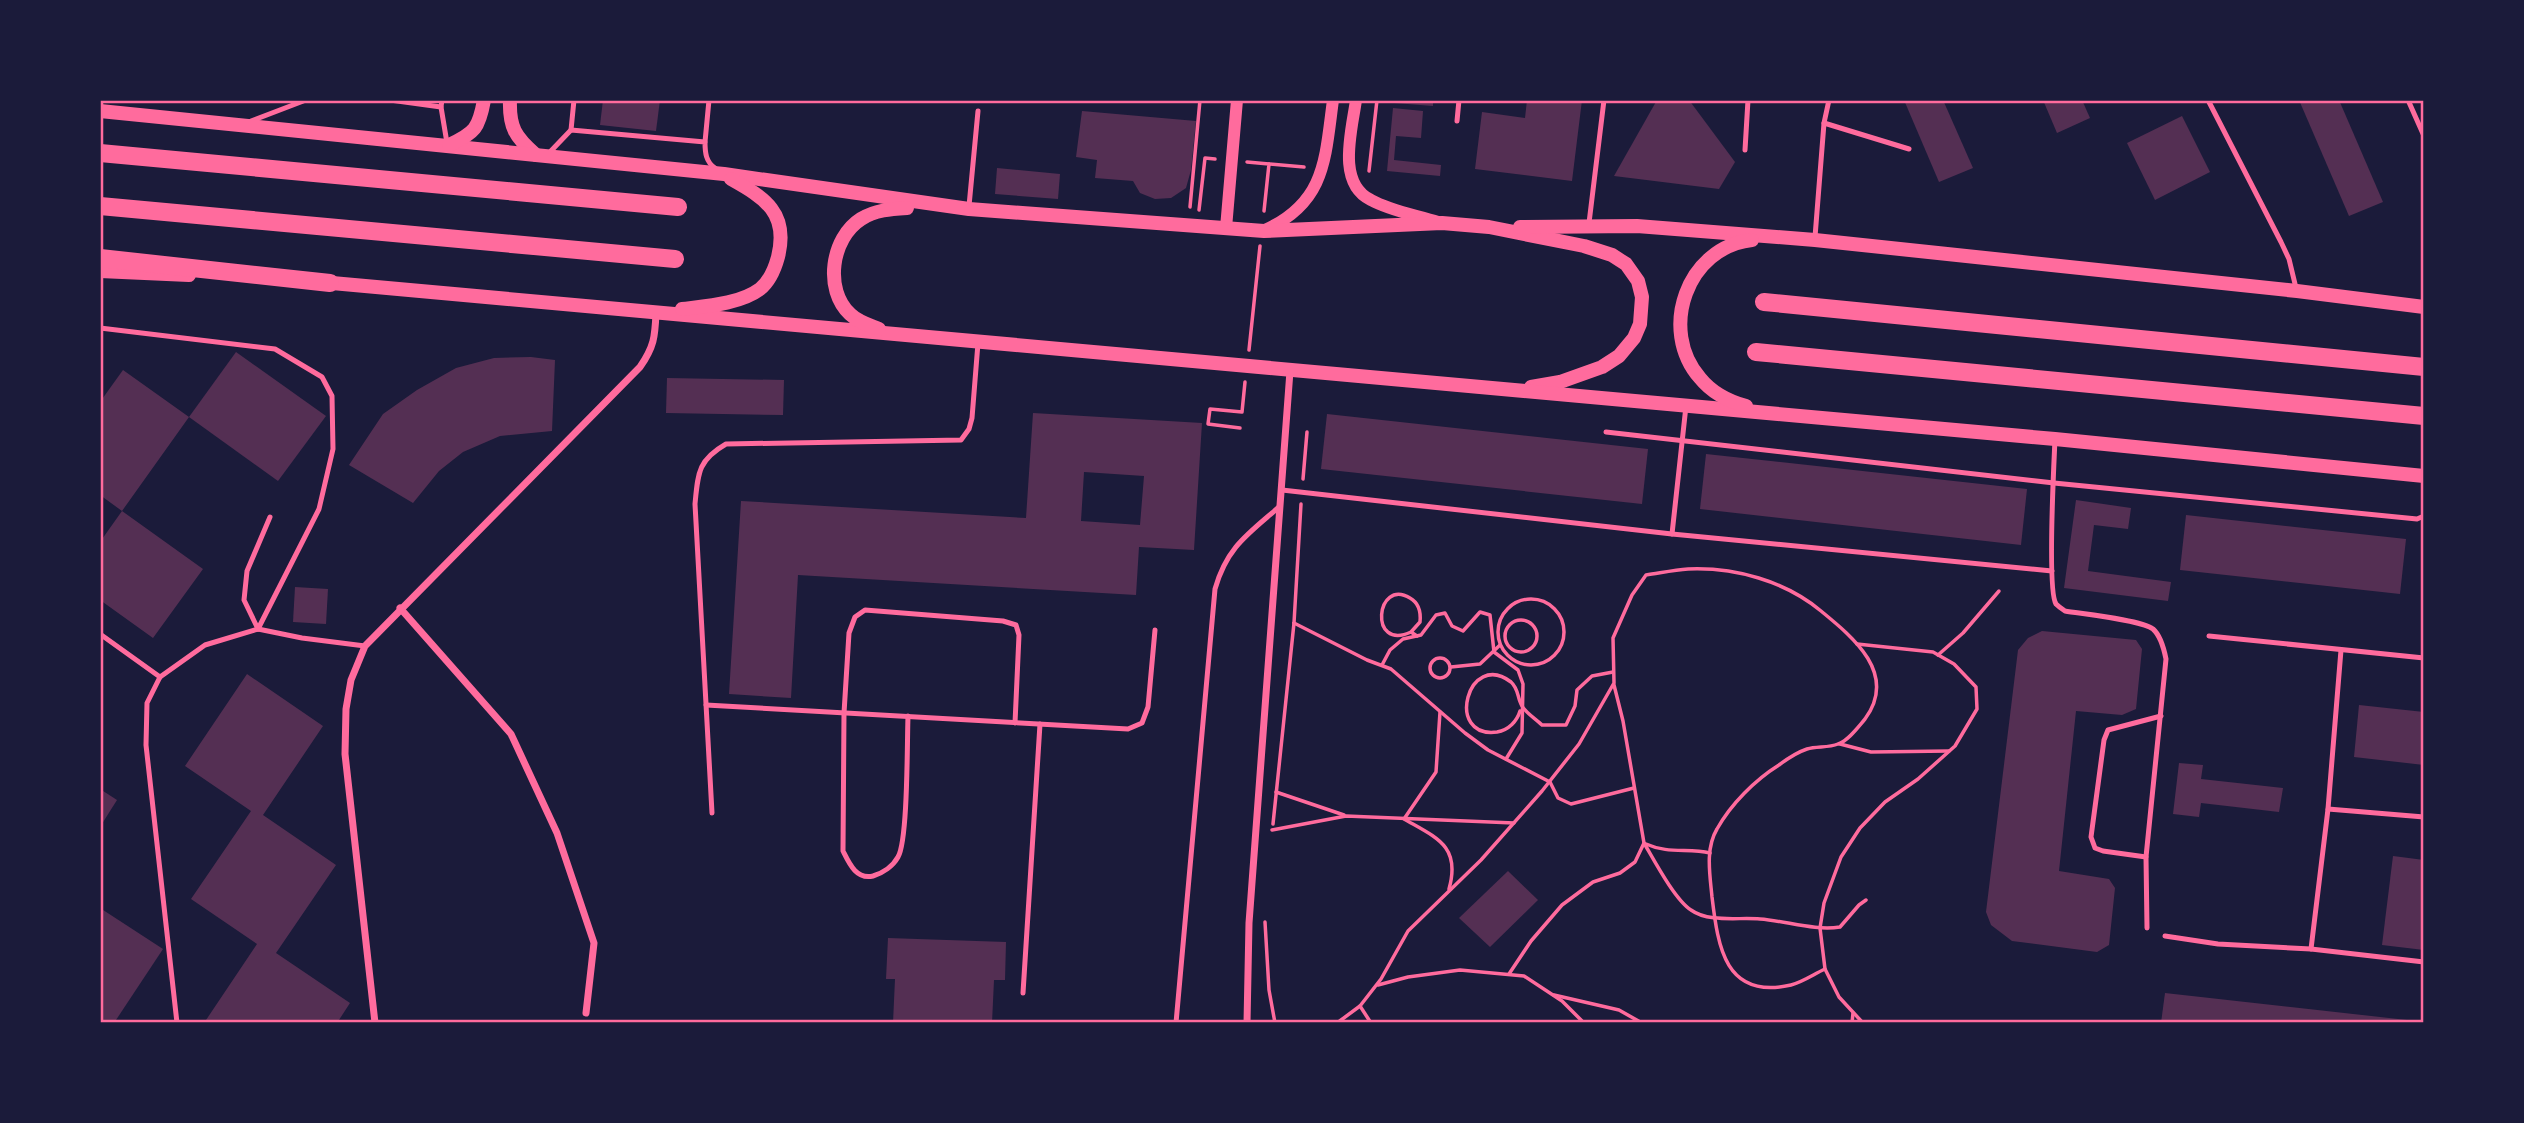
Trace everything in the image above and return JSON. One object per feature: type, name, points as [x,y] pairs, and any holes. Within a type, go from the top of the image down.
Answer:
[{"type":"highway","points":[[100,153],[678,207]]},
{"type":"highway","points":[[100,206],[675,259]]},
{"type":"highway","points":[[100,258],[330,283]]},
{"type":"highway","points":[[1763,302],[2424,367]]},
{"type":"highway","points":[[1756,352],[2424,416]]},
{"type":"main road","points":[[448,146],[474,131],[484,100]]},
{"type":"main road","points":[[510,100],[510,117],[514,132],[521,142],[541,156]]},
{"type":"main road","points":[[100,111],[724,174],[969,209],[1226,228],[1264,225],[1442,223],[1489,227],[1637,226],[1815,240],[2424,307]]},
{"type":"main road","points":[[656,312],[706,306],[744,297],[762,288],[775,267],[781,244],[780,221],[772,207],[759,194],[724,174]]},
{"type":"main road","points":[[903,337],[866,324],[850,315],[840,301],[834,283],[838,250],[847,232],[859,220],[873,213],[886,209],[937,206]]},
{"type":"main road","points":[[1489,227],[1584,246],[1612,255],[1626,264],[1637,281],[1642,297],[1640,324],[1634,338],[1619,356],[1584,374],[1513,391]]},
{"type":"main road","points":[[1771,414],[1730,401],[1699,378],[1689,362],[1681,335],[1681,309],[1691,281],[1704,262],[1723,248],[1744,241],[1778,238]]},
{"type":"main road","points":[[100,271],[330,283],[903,337],[2055,439],[2424,476]]},
{"type":"street","points":[[1226,228],[1237,100]]},
{"type":"street","points":[[1264,225],[1287,220],[1313,190],[1324,166],[1333,100]]},
{"type":"street","points":[[1356,100],[1349,156],[1354,185],[1368,199],[1442,223]]},
{"type":"street","points":[[375,1023],[345,754],[346,709],[351,680],[365,646],[400,608],[640,367],[653,345],[656,312]]},
{"type":"street","points":[[1247,1023],[1249,923],[1290,371]]},
{"type":"street","points":[[400,608],[511,734],[557,833],[594,943],[586,1013]]},
{"type":"lane","points":[[238,126],[306,100]]},
{"type":"lane","points":[[390,100],[442,103],[448,146]]},
{"type":"lane","points":[[541,156],[571,130],[574,100]]},
{"type":"lane","points":[[709,100],[705,154],[710,164],[724,174]]},
{"type":"lane","points":[[1457,121],[1459,100]]},
{"type":"lane","points":[[1588,226],[1604,100]]},
{"type":"lane","points":[[1745,150],[1748,100]]},
{"type":"lane","points":[[1815,240],[1829,100]]},
{"type":"lane","points":[[2208,100],[2289,259],[2297,291]]},
{"type":"lane","points":[[2408,100],[2424,136]]},
{"type":"lane","points":[[969,209],[978,111]]},
{"type":"lane","points":[[1825,123],[1909,149]]},
{"type":"lane","points":[[571,130],[705,142]]},
{"type":"lane","points":[[100,328],[275,349],[322,377],[332,396],[332,449],[319,509],[258,629]]},
{"type":"lane","points":[[712,813],[695,504],[698,477],[708,454],[726,444],[961,440],[969,429],[972,418],[978,343]]},
{"type":"lane","points":[[1672,534],[1686,406]]},
{"type":"lane","points":[[1606,432],[2054,483],[2417,519],[2424,516]]},
{"type":"lane","points":[[2055,439],[2052,571],[2056,605],[2066,611],[2152,628],[2162,643],[2166,659],[2146,857],[2147,928]]},
{"type":"lane","points":[[1282,490],[1672,534],[2052,571]]},
{"type":"lane","points":[[1176,1023],[1215,589],[1221,568],[1230,553],[1280,506]]},
{"type":"lane","points":[[258,629],[244,600],[247,571],[270,517]]},
{"type":"lane","points":[[908,716],[903,832],[899,857],[883,873],[868,877],[853,871],[843,851],[844,713],[849,633],[855,617],[865,610],[1003,621],[1016,625],[1019,635],[1015,723]]},
{"type":"lane","points":[[177,1023],[146,745],[147,703],[160,677],[205,645],[258,629],[365,646]]},
{"type":"lane","points":[[706,705],[1128,729],[1142,723],[1148,707],[1155,630]]},
{"type":"lane","points":[[100,634],[160,677]]},
{"type":"lane","points":[[2209,636],[2424,659]]},
{"type":"lane","points":[[2311,949],[2328,809],[2341,650]]},
{"type":"lane","points":[[2146,857],[2103,851],[2095,848],[2091,837],[2104,740],[2108,730],[2161,716]]},
{"type":"lane","points":[[1023,993],[1040,724]]},
{"type":"lane","points":[[2328,809],[2424,817]]},
{"type":"lane","points":[[2165,936],[2218,944],[2311,949],[2424,962]]},
{"type":"path","points":[[1189,213],[1200,100]]},
{"type":"path","points":[[1369,172],[1377,100]]},
{"type":"path","points":[[1199,214],[1205,158],[1218,159]]},
{"type":"path","points":[[1244,162],[1269,164],[1264,225]]},
{"type":"path","points":[[1248,357],[1260,247]]},
{"type":"path","points":[[1240,428],[1208,425],[1210,409],[1242,412],[1247,371]]},
{"type":"path","points":[[1307,432],[1294,623],[1272,830],[1346,816],[1514,823]]},
{"type":"path","points":[[1840,744],[1859,727],[1872,708],[1877,683],[1870,661],[1850,635],[1814,605],[1782,585],[1741,574],[1689,569],[1646,575],[1632,595],[1613,638],[1613,672],[1644,844],[1667,882],[1691,910],[1714,918],[1760,919],[1820,928],[1840,927],[1866,900]]},
{"type":"path","points":[[1938,655],[1963,633],[1999,591]]},
{"type":"path","points":[[1411,632],[1420,622],[1419,608],[1405,595],[1392,596],[1383,605],[1382,624],[1391,633],[1398,635],[1411,632],[1418,636]]},
{"type":"path","points":[[1532,599],[1552,606],[1559,614],[1564,636],[1561,646],[1546,662],[1525,665],[1514,661],[1500,645],[1499,623],[1503,613],[1511,605],[1532,599]]},
{"type":"path","points":[[1382,666],[1390,650],[1403,639],[1418,636],[1436,615],[1445,612],[1452,626],[1463,631],[1480,612],[1490,615],[1494,652],[1518,670],[1523,684],[1521,733],[1506,759]]},
{"type":"path","points":[[1451,667],[1480,664],[1505,639],[1509,625],[1518,620],[1533,625],[1537,635],[1534,645],[1525,652],[1515,651],[1505,639]]},
{"type":"path","points":[[1294,623],[1391,669],[1473,739],[1550,782],[1558,798],[1571,804],[1634,788]]},
{"type":"path","points":[[1857,644],[1933,652],[1954,664],[1976,687],[1977,709],[1950,751],[1918,779],[1885,802],[1860,828],[1841,857],[1824,903],[1820,928],[1825,969],[1839,997],[1863,1023]]},
{"type":"path","points":[[1438,658],[1448,661],[1451,667],[1448,676],[1442,679],[1430,672],[1432,662],[1438,658]]},
{"type":"path","points":[[1521,705],[1514,722],[1499,732],[1481,729],[1474,724],[1466,708],[1469,690],[1475,683],[1491,676],[1501,677],[1516,687],[1521,705],[1542,725],[1566,725],[1575,706],[1577,690],[1592,676],[1613,672]]},
{"type":"path","points":[[1337,1023],[1360,1006],[1376,986],[1408,930],[1481,860],[1550,782],[1579,744],[1614,683]]},
{"type":"path","points":[[1404,819],[1436,772],[1440,712]]},
{"type":"path","points":[[1825,969],[1794,984],[1756,987],[1735,976],[1716,933],[1709,864],[1715,831],[1753,785],[1777,765],[1805,750],[1840,744],[1871,752],[1950,751]]},
{"type":"path","points":[[1276,792],[1346,816]]},
{"type":"path","points":[[1404,819],[1432,835],[1446,847],[1454,869],[1448,891]]},
{"type":"path","points":[[1644,844],[1660,850],[1711,853]]},
{"type":"path","points":[[1509,974],[1531,941],[1562,905],[1593,882],[1620,873],[1635,862],[1644,844]]},
{"type":"path","points":[[1265,920],[1269,990],[1275,1023]]},
{"type":"path","points":[[1376,986],[1408,977],[1460,970],[1524,976],[1562,1002],[1584,1023]]},
{"type":"path","points":[[1552,995],[1619,1010],[1642,1023]]},
{"type":"path","points":[[1360,1006],[1371,1023]]},
{"type":"path","points":[[1852,1023],[1853,1013]]},
{"type":"path","points":[[1458,1023],[1471,1023]]},
{"type":"building","points":[[603,100],[660,100],[656,131],[600,125]]},
{"type":"building","points":[[1394,100],[1433,100],[1433,106],[1394,103]]},
{"type":"building","points":[[1527,100],[1582,100],[1572,181],[1475,169],[1482,112],[1525,118]]},
{"type":"building","points":[[1657,100],[1689,100],[1735,162],[1719,189],[1614,176]]},
{"type":"building","points":[[1904,100],[1943,100],[1973,168],[1939,182]]},
{"type":"building","points":[[2043,100],[2082,100],[2090,118],[2057,133]]},
{"type":"building","points":[[2299,100],[2339,100],[2383,202],[2349,216]]},
{"type":"building","points":[[1393,108],[1423,111],[1421,138],[1396,136],[1394,160],[1441,165],[1440,176],[1387,171]]},
{"type":"building","points":[[1082,111],[1196,121],[1191,170],[1186,188],[1171,198],[1155,199],[1140,193],[1133,181],[1095,178],[1097,160],[1076,157]]},
{"type":"building","points":[[2182,116],[2210,172],[2155,200],[2127,143]]},
{"type":"building","points":[[997,168],[1060,174],[1058,199],[995,194]]},
{"type":"building","points":[[236,352],[326,416],[278,481],[189,417]]},
{"type":"building","points":[[531,357],[555,360],[552,431],[500,436],[463,452],[439,471],[413,503],[349,465],[383,414],[417,390],[456,368],[494,358]]},
{"type":"building","points":[[123,370],[189,417],[122,511],[100,495],[100,402]]},
{"type":"building","points":[[667,378],[784,380],[783,415],[666,413]]},
{"type":"building","points":[[1033,413],[1202,423],[1194,550],[1139,547],[1136,595],[798,575],[791,698],[729,694],[741,501],[1026,518]],"holes":[[[1084,472],[1144,476],[1140,525],[1081,521]]]},
{"type":"building","points":[[1327,414],[1648,449],[1642,504],[1321,469]]},
{"type":"building","points":[[1706,454],[2027,489],[2021,545],[1700,509]]},
{"type":"building","points":[[2076,500],[2131,508],[2128,529],[2094,525],[2088,571],[2171,582],[2168,601],[2064,588]]},
{"type":"building","points":[[122,511],[203,569],[153,638],[100,600],[100,542]]},
{"type":"building","points":[[2186,515],[2406,539],[2400,594],[2180,570]]},
{"type":"building","points":[[295,587],[328,589],[326,624],[293,622]]},
{"type":"building","points":[[2042,631],[2136,640],[2142,649],[2136,709],[2122,715],[2076,711],[2059,871],[2109,879],[2115,888],[2109,945],[2097,952],[2012,941],[1991,925],[1986,912],[2018,650],[2028,638]]},
{"type":"building","points":[[247,674],[323,726],[263,815],[336,865],[276,953],[350,1003],[337,1023],[204,1023],[257,944],[191,899],[251,811],[185,766]]},
{"type":"building","points":[[2359,705],[2424,712],[2424,765],[2354,757]]},
{"type":"building","points":[[2179,763],[2203,765],[2201,779],[2283,788],[2279,812],[2201,803],[2199,817],[2173,814]]},
{"type":"building","points":[[100,789],[117,800],[100,827]]},
{"type":"building","points":[[2393,856],[2424,860],[2424,950],[2382,945]]},
{"type":"building","points":[[1508,871],[1538,900],[1490,947],[1459,918]]},
{"type":"building","points":[[100,908],[163,949],[114,1023],[100,1023]]},
{"type":"building","points":[[888,938],[1006,942],[1005,980],[994,980],[992,1023],[893,1023],[895,979],[886,979]]},
{"type":"building","points":[[2165,993],[2416,1021],[2416,1023],[2161,1023]]}]
